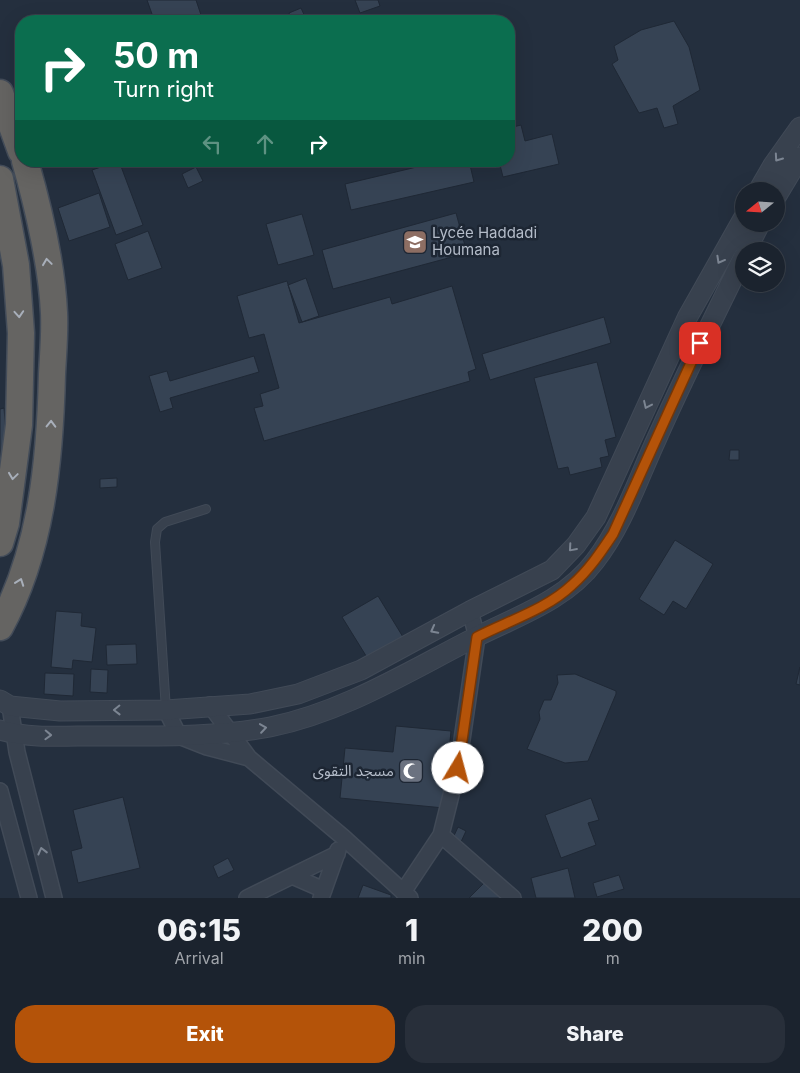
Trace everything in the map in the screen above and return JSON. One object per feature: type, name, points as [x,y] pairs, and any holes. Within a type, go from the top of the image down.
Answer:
[{"type":"highway","points":[[0,93],[15,134]]},
{"type":"highway","points":[[0,626],[12,605],[32,550],[51,438],[54,312],[46,254],[25,167]]},
{"type":"highway","points":[[0,179],[16,265],[21,333],[19,425],[6,523],[0,543]]},
{"type":"street","points":[[763,182],[800,127]]},
{"type":"street","points":[[785,182],[800,157]]},
{"type":"street","points":[[54,898],[7,732],[5,703],[60,711],[166,710],[210,705],[250,704],[298,694],[361,670],[470,611],[552,570],[576,545],[596,517],[687,318],[736,232]]},
{"type":"street","points":[[7,732],[179,736],[268,727],[309,716],[348,702],[542,606],[571,587],[595,562],[613,534],[692,361],[735,274]]},
{"type":"street","points":[[210,705],[227,731],[249,758],[343,837],[406,895],[441,835],[458,768],[477,637],[470,611]]},
{"type":"street","points":[[166,710],[179,736],[207,747],[249,758]]},
{"type":"street","points":[[0,791],[29,898]]},
{"type":"street","points":[[441,835],[513,898]]},
{"type":"street","points":[[292,876],[322,894],[343,837]]},
{"type":"street","points":[[247,898],[337,854]]},
{"type":"lane","points":[[166,710],[155,542],[157,529],[165,522],[206,509]]},
{"type":"building","points":[[147,0],[196,0],[201,15],[149,15],[152,14]]},
{"type":"building","points":[[355,0],[378,0],[380,6],[360,13]]},
{"type":"building","points":[[301,8],[304,15],[290,15],[289,13]]},
{"type":"building","points":[[674,21],[689,47],[700,90],[673,106],[678,124],[664,128],[657,108],[639,113],[612,64],[618,60],[614,46],[641,30]]},
{"type":"building","points":[[521,125],[525,141],[552,134],[559,164],[503,177],[500,167],[515,167],[515,126]]},
{"type":"building","points":[[101,167],[121,167],[143,225],[116,235],[92,170]]},
{"type":"building","points":[[196,167],[203,181],[188,188],[182,174]]},
{"type":"building","points":[[417,167],[470,167],[474,182],[351,210],[345,184]]},
{"type":"building","points":[[99,193],[110,227],[69,241],[58,208]]},
{"type":"building","points":[[456,213],[467,253],[333,289],[322,250]]},
{"type":"building","points":[[302,214],[314,255],[278,265],[266,224]]},
{"type":"building","points":[[148,231],[162,268],[128,280],[115,244]]},
{"type":"building","points":[[306,278],[319,316],[302,322],[288,285]]},
{"type":"building","points":[[287,281],[299,323],[390,297],[392,304],[452,286],[476,369],[468,372],[470,381],[264,441],[254,408],[263,406],[260,394],[279,388],[264,334],[249,338],[237,296]]},
{"type":"building","points":[[604,317],[611,343],[490,380],[482,354]]},
{"type":"building","points":[[254,356],[259,372],[170,398],[173,408],[160,412],[149,376],[167,371],[170,381]]},
{"type":"building","points":[[597,362],[616,437],[605,440],[609,456],[600,458],[602,467],[570,475],[568,467],[558,469],[534,378]]},
{"type":"building","points":[[4,408],[9,470],[0,471],[0,409]]},
{"type":"building","points":[[730,450],[739,450],[739,460],[729,460]]},
{"type":"building","points":[[117,478],[117,487],[100,488],[100,479]]},
{"type":"building","points":[[675,540],[713,564],[686,609],[673,601],[664,615],[639,599]]},
{"type":"building","points":[[378,596],[403,637],[368,659],[342,617]]},
{"type":"building","points":[[56,611],[82,613],[81,626],[96,628],[92,662],[73,660],[72,669],[51,667]]},
{"type":"building","points":[[136,644],[137,664],[107,665],[106,645]]},
{"type":"building","points":[[800,667],[800,685],[796,684]]},
{"type":"building","points":[[91,669],[108,670],[107,693],[90,692]]},
{"type":"building","points":[[45,673],[74,674],[73,696],[44,694]]},
{"type":"building","points":[[575,674],[616,691],[616,694],[588,761],[565,763],[527,749],[540,719],[539,712],[544,700],[551,700],[558,683],[557,675]]},
{"type":"building","points":[[396,726],[451,731],[444,808],[340,798],[345,748],[393,752]]},
{"type":"building","points":[[123,797],[140,868],[78,883],[71,851],[82,848],[73,810]]},
{"type":"building","points":[[591,798],[599,820],[588,823],[596,845],[561,858],[545,815]]},
{"type":"building","points":[[458,827],[466,831],[460,844],[452,840]]},
{"type":"building","points":[[228,858],[234,870],[218,878],[213,866]]},
{"type":"building","points":[[568,868],[575,898],[536,898],[531,878]]},
{"type":"building","points":[[619,875],[624,889],[597,897],[593,883]]},
{"type":"building","points":[[485,882],[501,898],[469,898]]},
{"type":"building","points":[[363,885],[391,895],[391,898],[358,898]]},
{"type":"place","name":"Lycée Haddadi Houmana","points":[[415,242]]},
{"type":"place","name":"مسجد التقوى","points":[[411,771]]},
{"type":"route","points":[[458,768],[477,637],[542,606],[571,587],[595,562],[613,534],[700,343]]}]
